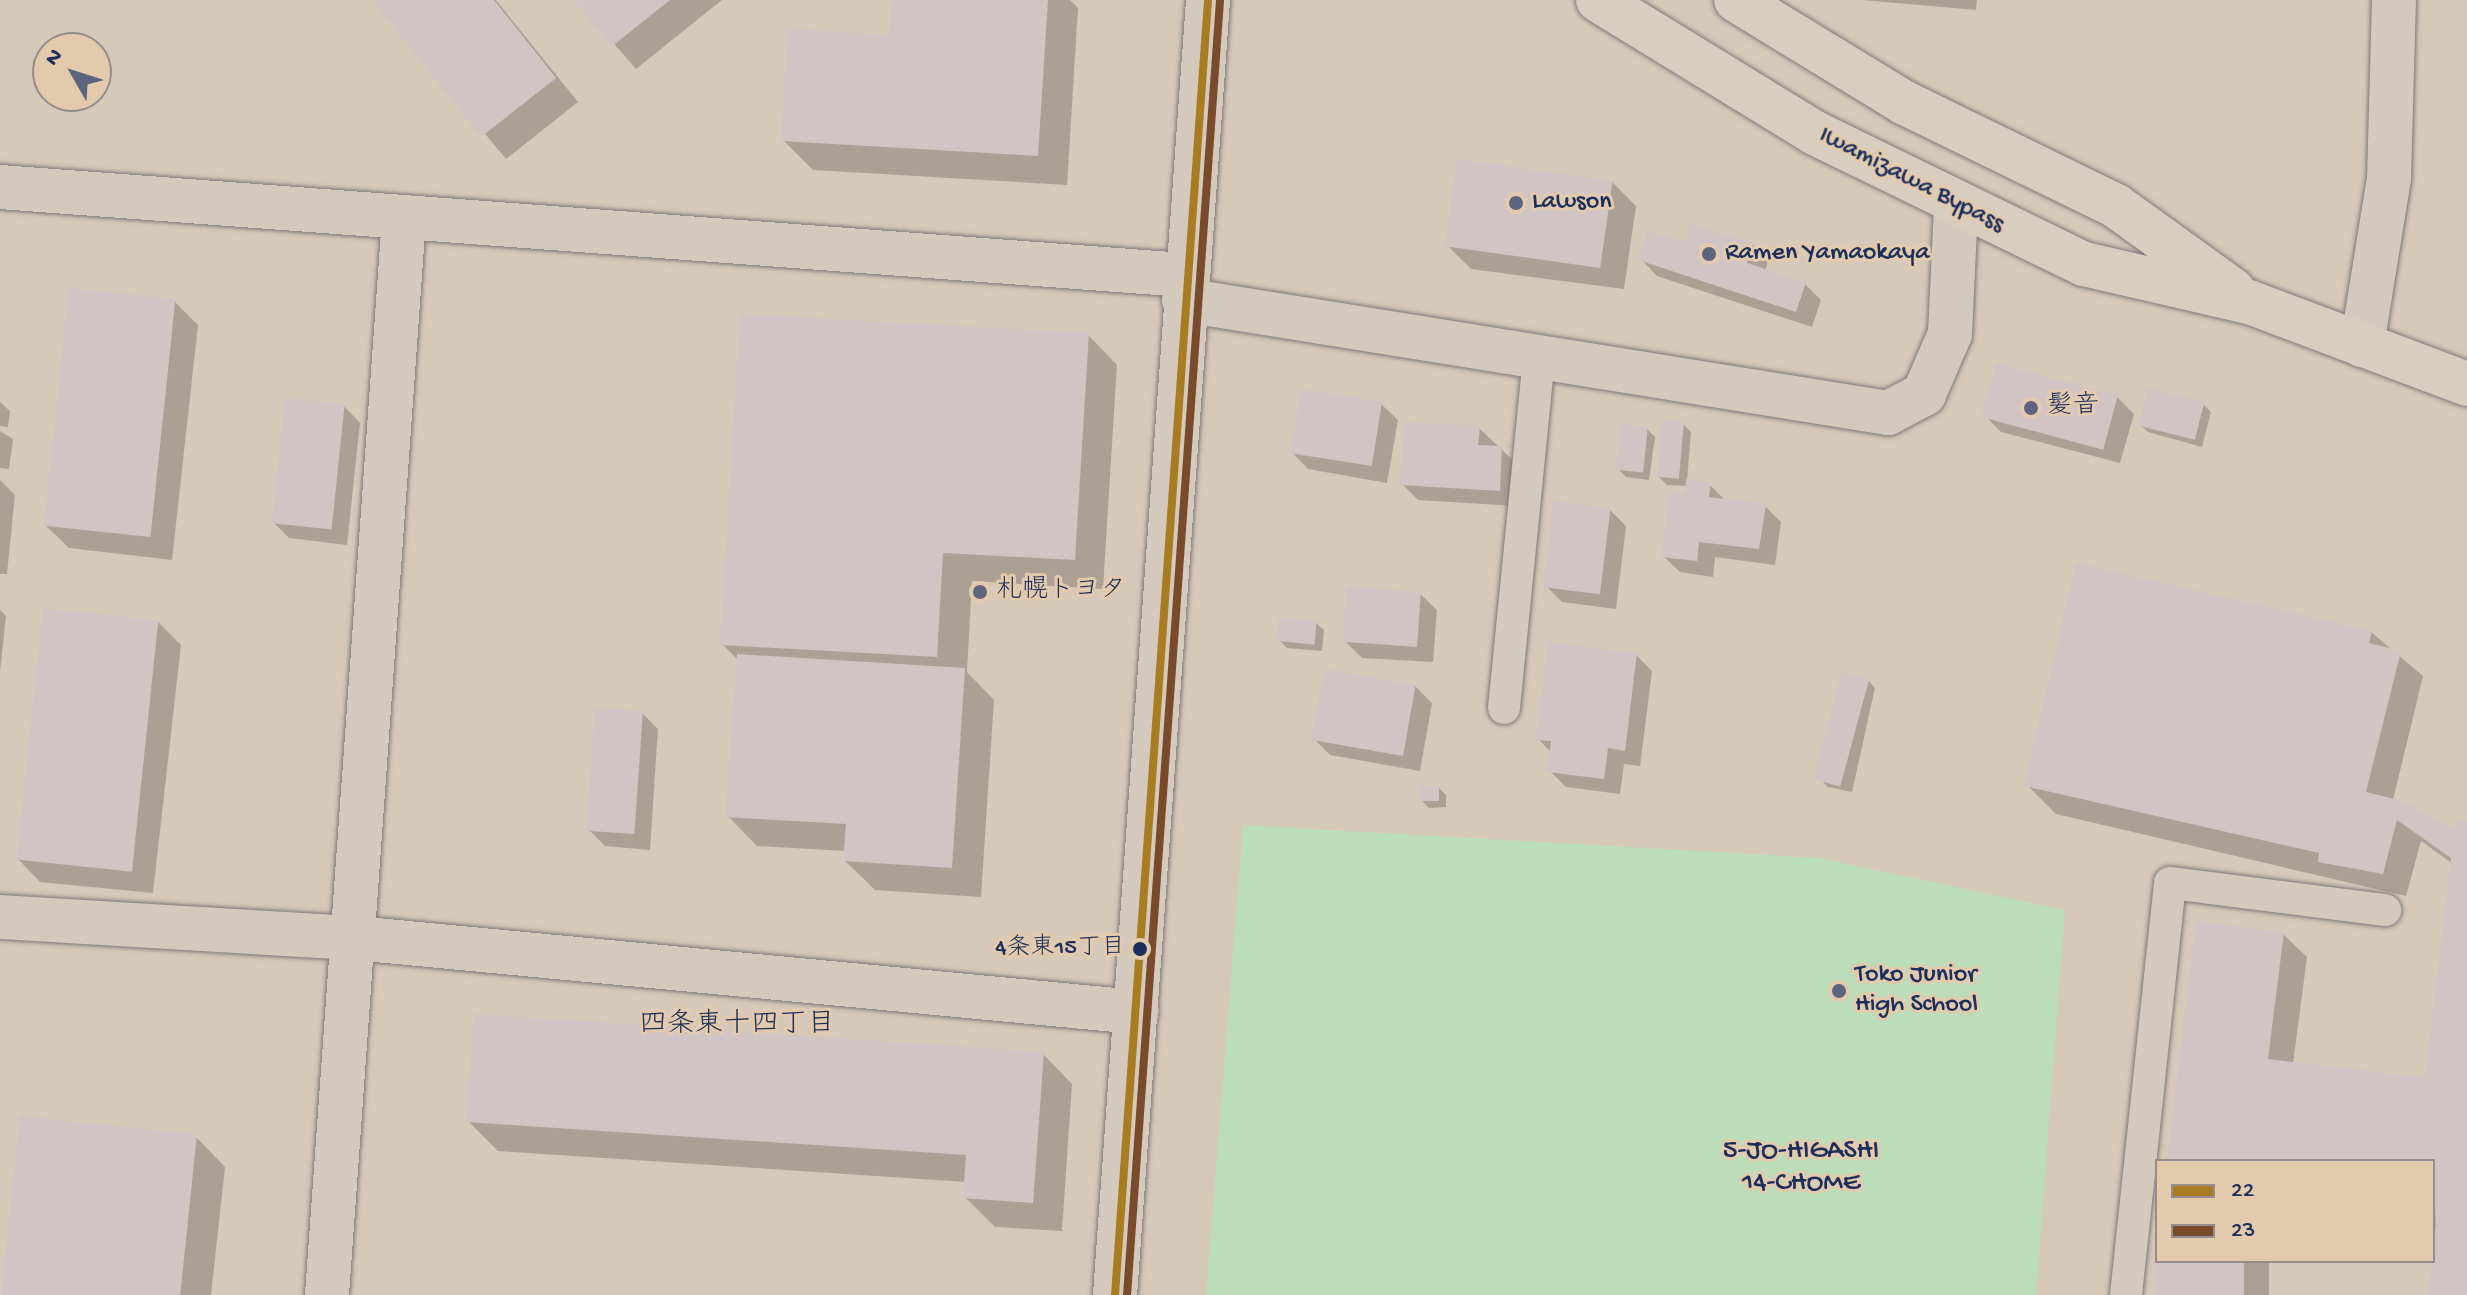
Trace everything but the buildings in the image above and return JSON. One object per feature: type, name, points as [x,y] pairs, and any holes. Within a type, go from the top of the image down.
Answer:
[{"type":"highway","name":"Iwamizawa Bypass","points":[[1598,0],[1815,133],[1956,206],[2084,264],[2249,302],[2467,384]]},
{"type":"highway","name":"Iwamizawa Bypass","points":[[1736,0],[1903,102],[2116,206],[2249,302]]},
{"type":"street","points":[[1115,1295],[1137,1012],[1184,288],[1208,0]]},
{"type":"street","points":[[2362,345],[2389,178],[2394,0]]},
{"type":"street","points":[[0,187],[404,219],[1184,288],[1539,357],[1888,413],[1924,394],[1950,334],[1956,206]]},
{"type":"street","points":[[327,1295],[355,938],[404,219]]},
{"type":"street","points":[[0,917],[355,938],[1137,1012]]},
{"type":"lane","points":[[1504,708],[1539,357]]},
{"type":"lane","points":[[2126,1295],[2170,883],[2385,910]]},
{"type":"green space","points":[[1243,825],[1819,858],[2065,910],[2036,1295],[1206,1295]]},
{"type":"transit line","name":"22","points":[[1115,1295],[1208,0]]},
{"type":"transit line","name":"23","points":[[1127,1295],[1220,1]]},
{"type":"place","name":"Lawson","points":[[1516,203]]},
{"type":"place","name":"Ramen Yamaokaya","points":[[1709,254]]},
{"type":"place","name":"髪音","points":[[2031,408]]},
{"type":"place","name":"札幌トヨタ","points":[[980,592]]},
{"type":"place","name":"4条東15丁目","points":[[1140,949]]},
{"type":"place","name":"Toko Junior High School","points":[[1839,991]]},
{"type":"district","name":"四条東十四丁目","points":[[737,1026]]},
{"type":"district","name":"5-JO-HIGASHI 14-CHOME","points":[[1801,1168]]}]
